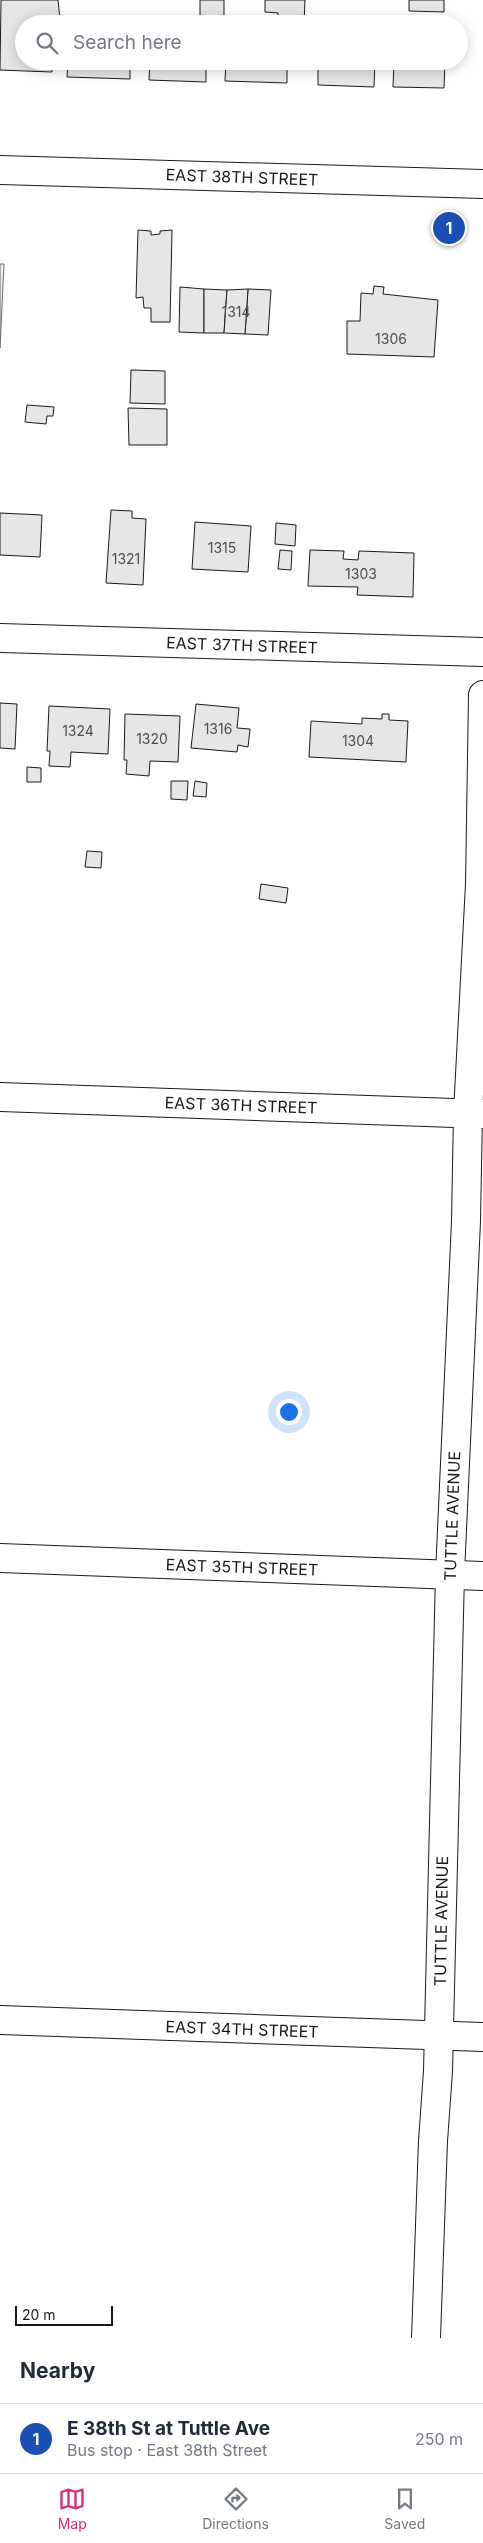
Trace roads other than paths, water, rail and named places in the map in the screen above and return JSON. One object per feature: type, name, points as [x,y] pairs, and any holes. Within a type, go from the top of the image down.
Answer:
[{"type":"street","name":"EAST 38TH STREET","points":[[0,170],[483,184]]},
{"type":"street","name":"EAST 37TH STREET","points":[[0,638],[483,652]]},
{"type":"street","name":"TUTTLE AVENUE","points":[[426,2338],[433,2140],[438,2071],[450,1574],[466,1221],[476,1113],[483,694]]},
{"type":"street","name":"EAST 36TH STREET","points":[[0,1097],[476,1113]]},
{"type":"street","name":"EAST 35TH STREET","points":[[0,1558],[483,1576]]},
{"type":"street","name":"EAST 34TH STREET","points":[[0,2020],[483,2037]]},
{"type":"place","name":"E 38th St at Tuttle Ave","points":[[449,228]]}]
